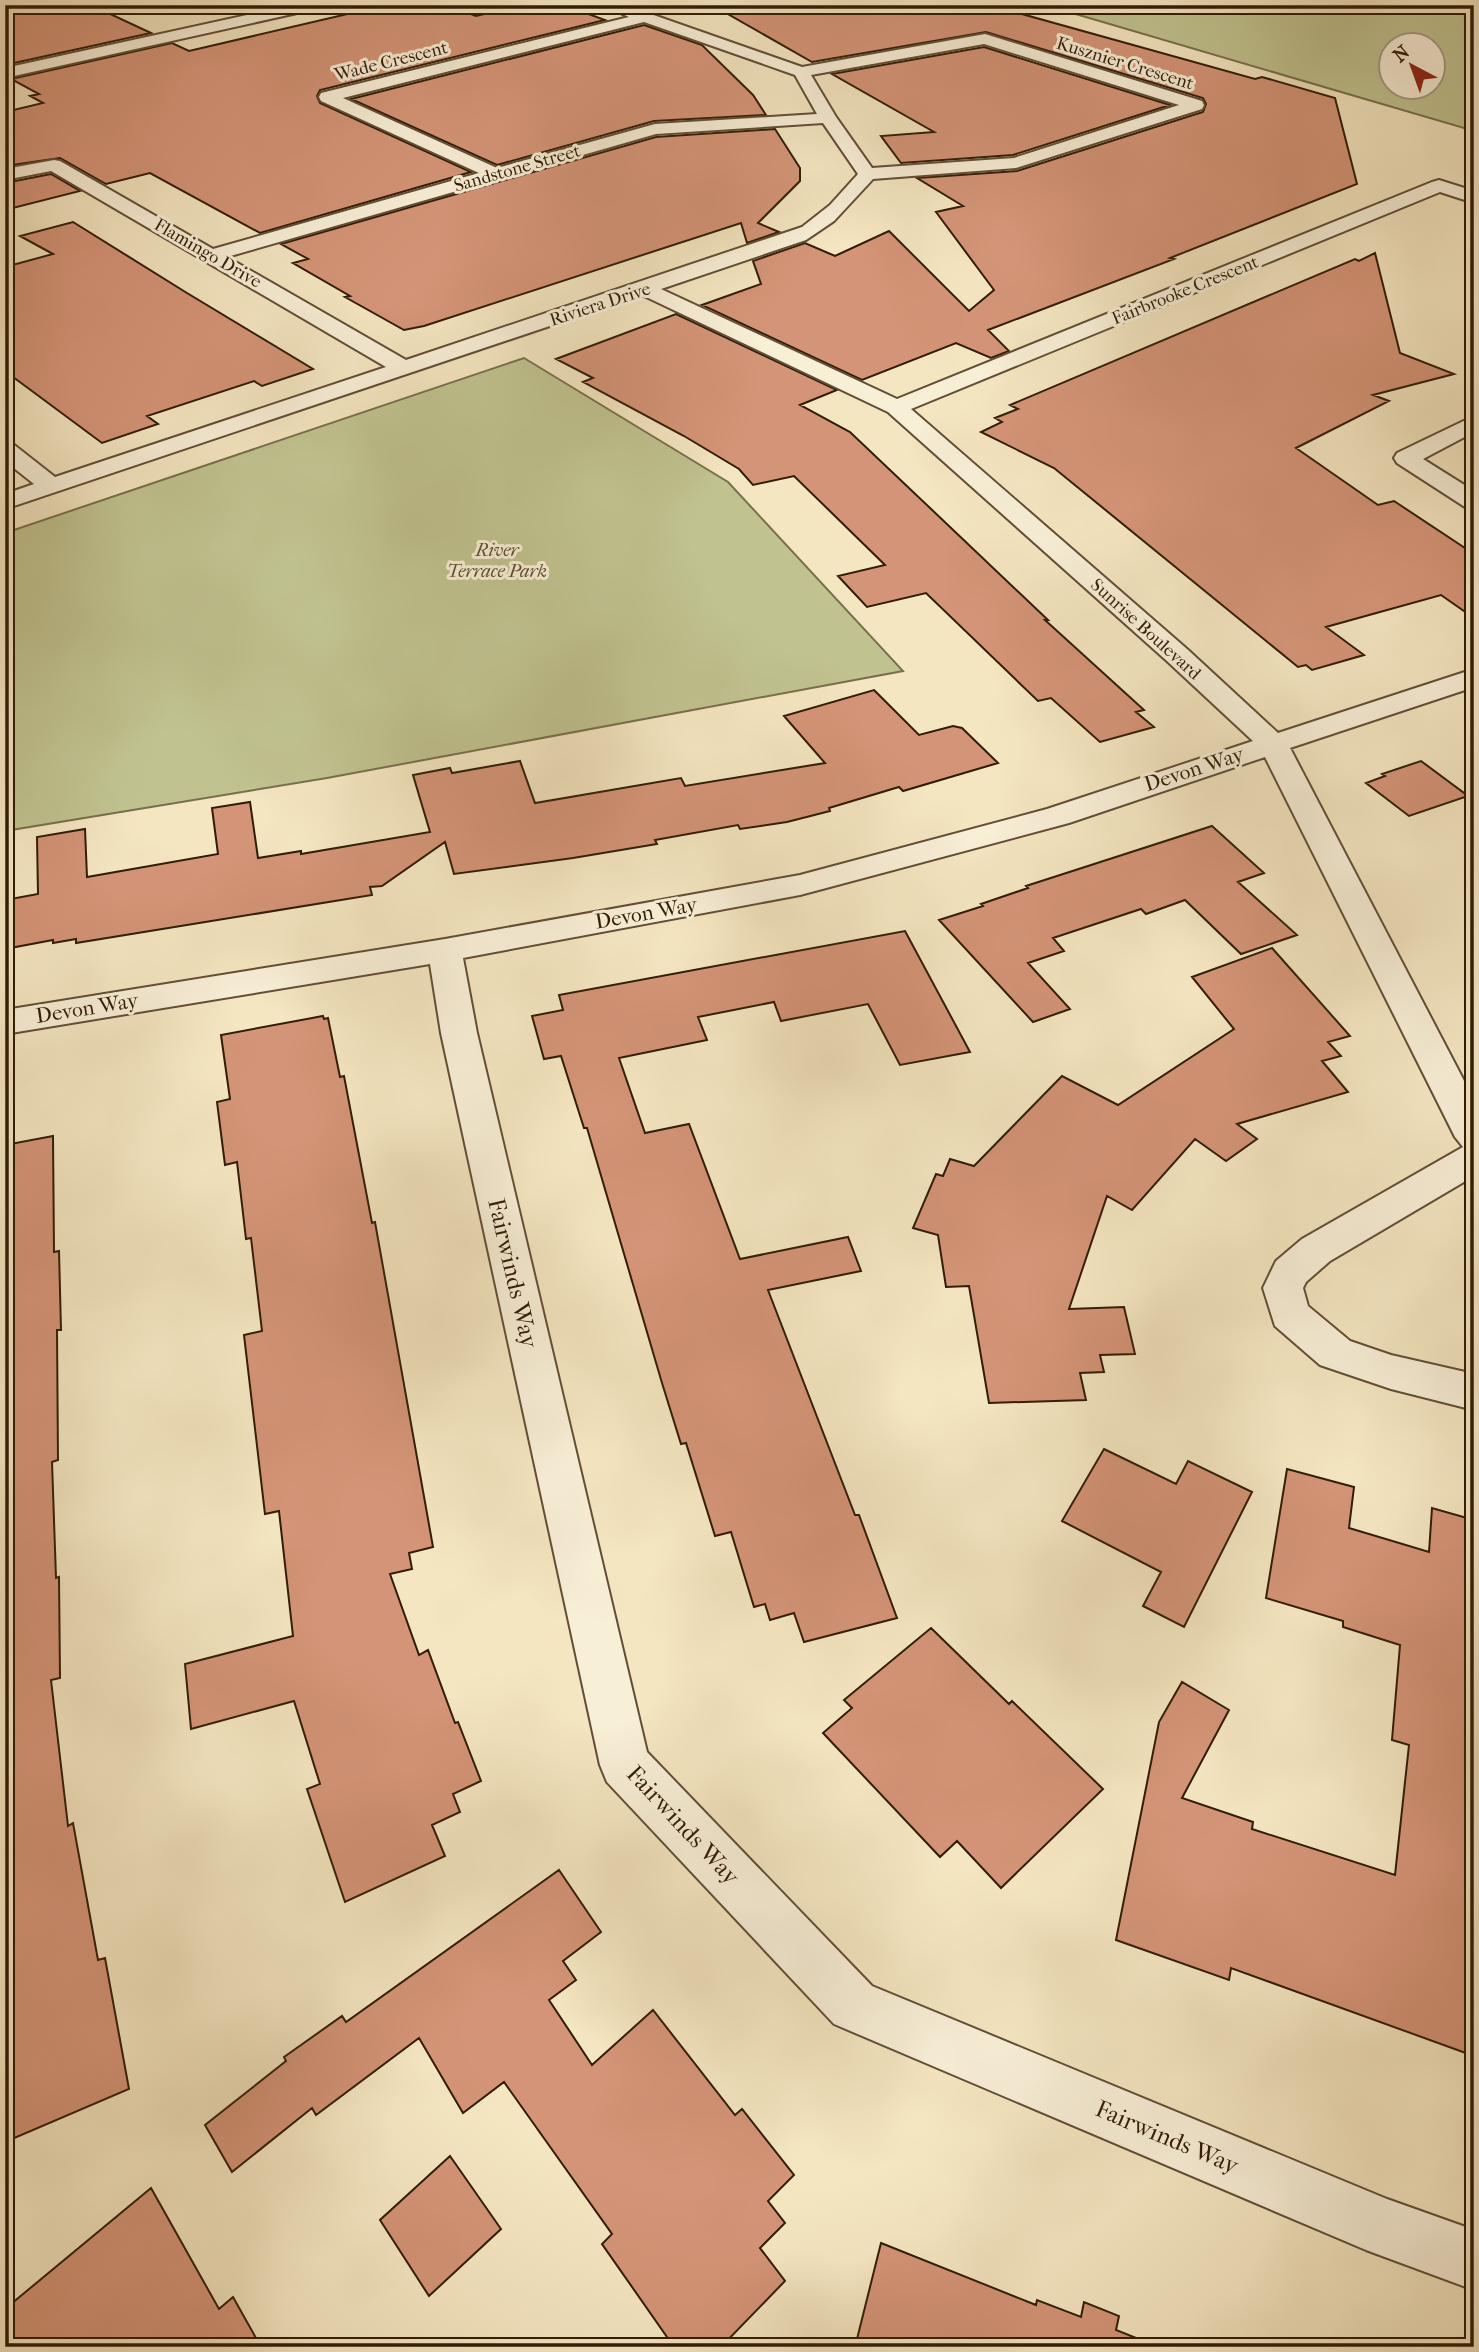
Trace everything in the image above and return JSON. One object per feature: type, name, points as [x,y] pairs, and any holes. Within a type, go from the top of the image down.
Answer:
[{"type":"street","points":[[5,73],[204,30],[285,8],[315,5]]},
{"type":"street","points":[[610,5],[800,72],[867,174]]},
{"type":"street","points":[[645,17],[669,11]]},
{"type":"street","points":[[179,17],[204,30]]},
{"type":"street","name":"Wade Crescent","points":[[496,175],[327,97],[645,17]]},
{"type":"street","name":"Kusznier Crescent","points":[[800,72],[985,39],[1196,105],[1016,163],[867,174]]},
{"type":"street","name":"Sandstone Street","points":[[213,255],[655,129],[828,118]]},
{"type":"street","name":"Flamingo Drive","points":[[5,175],[54,165],[213,255],[403,368]]},
{"type":"street","name":"Riviera Drive","points":[[5,502],[808,232],[852,193],[867,174]]},
{"type":"street","name":"Fairbrooke Crescent","points":[[896,407],[1439,186],[1474,197]]},
{"type":"street","name":"Sunrise Boulevard","points":[[645,289],[896,407],[1177,655],[1273,744],[1474,1137]]},
{"type":"street","points":[[1474,423],[1406,458],[1474,502]]},
{"type":"street","points":[[5,449],[52,487]]},
{"type":"street","points":[[1273,744],[1474,677]]},
{"type":"street","name":"Devon Way","points":[[5,1022],[445,950],[800,885],[1058,816],[1273,744]]},
{"type":"street","name":"Fairwinds Way","points":[[445,950],[458,1033],[625,1765],[853,2005],[1387,2229],[1474,2260]]},
{"type":"street","points":[[1474,1158],[1316,1250],[1290,1272],[1283,1288],[1290,1314],[1335,1353],[1391,1372],[1474,1392]]},
{"type":"green space","points":[[1045,5],[1474,5],[1474,131]]},
{"type":"green space","name":"River Terrace Park","points":[[524,358],[728,482],[903,671],[327,778],[5,831],[5,533]]},
{"type":"building","points":[[5,5],[91,5],[151,33],[5,65]]},
{"type":"building","points":[[386,5],[447,5],[476,16],[510,8],[519,12],[546,5],[564,5],[605,20],[320,90],[317,96],[320,103],[471,172],[260,233],[150,173],[106,184],[60,158],[5,166],[5,112],[43,103],[30,96],[39,94],[11,79],[172,43],[189,51]]},
{"type":"building","points":[[712,5],[1011,5],[1011,11],[1255,79],[1262,77],[1335,98],[1357,184],[1170,258],[1174,259],[988,330],[1009,351],[991,358],[956,343],[862,380],[702,305],[761,284],[753,261],[805,243],[835,256],[889,231],[969,311],[994,290],[936,212],[963,206],[917,178],[1017,171],[1203,112],[1206,104],[1203,98],[986,32],[812,62]]},
{"type":"building","points":[[644,25],[702,45],[753,95],[766,115],[654,121],[497,165],[351,99]]},
{"type":"building","points":[[984,47],[1170,105],[1013,155],[901,163],[881,136],[934,132],[832,74]]},
{"type":"building","points":[[775,129],[800,168],[800,181],[758,223],[779,232],[747,243],[741,223],[424,326],[404,330],[345,297],[350,296],[293,263],[308,259],[281,244],[656,137]]},
{"type":"building","points":[[51,174],[80,191],[5,210],[5,183]]},
{"type":"building","points":[[73,222],[313,369],[262,386],[254,381],[147,416],[158,424],[102,443],[5,371],[5,267],[53,254],[20,236]]},
{"type":"building","points":[[1375,253],[1400,353],[1454,374],[1373,395],[1389,401],[1296,448],[1378,505],[1394,501],[1474,554],[1474,618],[1441,595],[1326,627],[1364,655],[1312,670],[1306,665],[1298,667],[1054,468],[981,432],[1002,422],[995,418],[1018,409],[1010,405],[1355,259],[1359,261]]},
{"type":"building","points":[[676,314],[837,390],[800,405],[850,432],[1048,620],[1045,620],[1144,710],[1136,712],[1154,727],[1100,742],[1051,698],[1038,701],[926,593],[867,607],[838,576],[885,565],[794,476],[753,485],[739,469],[583,382],[593,378],[556,359]]},
{"type":"building","points":[[874,690],[919,735],[953,726],[962,728],[998,763],[903,791],[899,787],[829,808],[830,811],[787,822],[740,829],[738,825],[655,840],[657,844],[573,858],[454,874],[445,842],[382,886],[370,887],[372,895],[76,943],[76,939],[53,943],[53,940],[5,949],[5,900],[38,894],[37,837],[85,829],[87,877],[218,854],[212,808],[250,802],[258,858],[301,851],[301,854],[430,832],[413,775],[450,768],[452,773],[520,761],[535,803],[681,778],[685,786],[825,763],[784,716]]},
{"type":"building","points":[[1421,761],[1468,796],[1409,816],[1366,783],[1385,776],[1382,774]]},
{"type":"building","points":[[1212,826],[1264,873],[1238,882],[1297,935],[1241,954],[1185,900],[1146,914],[1141,909],[1053,938],[1064,951],[1028,963],[1070,1009],[1033,1022],[939,920],[983,906],[981,904],[1028,888],[1026,886]]},
{"type":"building","points":[[905,931],[970,1052],[900,1065],[868,1004],[781,1021],[774,1002],[698,1017],[707,1040],[619,1058],[645,1133],[689,1124],[740,1259],[848,1237],[861,1271],[768,1290],[855,1515],[859,1515],[897,1618],[804,1642],[794,1613],[770,1620],[765,1604],[754,1607],[731,1532],[715,1536],[686,1443],[681,1444],[587,1128],[584,1128],[561,1056],[544,1059],[532,1016],[563,1010],[559,995]]},
{"type":"building","points":[[1272,948],[1350,1036],[1328,1042],[1341,1056],[1322,1061],[1348,1092],[1237,1124],[1257,1139],[1226,1161],[1195,1139],[1132,1210],[1107,1196],[1069,1309],[1124,1307],[1135,1354],[1100,1355],[1104,1372],[1080,1373],[1086,1400],[989,1403],[969,1286],[946,1287],[938,1235],[913,1228],[936,1174],[943,1176],[950,1159],[974,1166],[1062,1076],[1118,1105],[1234,1029],[1192,977]]},
{"type":"building","points":[[323,1016],[324,1019],[328,1018],[340,1077],[344,1076],[372,1223],[375,1222],[433,1547],[409,1553],[412,1569],[390,1574],[419,1655],[428,1650],[455,1723],[458,1722],[481,1781],[453,1794],[460,1812],[432,1825],[445,1856],[345,1902],[307,1789],[320,1784],[294,1701],[191,1729],[185,1664],[293,1636],[279,1511],[265,1514],[244,1335],[262,1331],[251,1238],[246,1239],[237,1162],[225,1165],[217,1102],[230,1099],[221,1035]]},
{"type":"building","points":[[53,1136],[54,1252],[59,1251],[61,1330],[57,1330],[58,1460],[52,1462],[56,1578],[59,1577],[60,1678],[51,1680],[68,1826],[73,1823],[98,1960],[105,1958],[129,2089],[5,2142],[5,1145]]},
{"type":"building","points":[[1104,1449],[1176,1484],[1188,1461],[1252,1492],[1184,1627],[1143,1606],[1161,1572],[1062,1521]]},
{"type":"building","points":[[1287,1469],[1354,1487],[1349,1528],[1429,1552],[1432,1508],[1474,1520],[1474,1656],[1468,1768],[1474,1770],[1468,1896],[1474,1898],[1474,2056],[1231,1968],[1229,1980],[1116,1940],[1159,1722],[1182,1682],[1229,1710],[1182,1798],[1253,1822],[1252,1829],[1395,1875],[1409,1745],[1392,1740],[1400,1645],[1343,1627],[1343,1621],[1266,1598]]},
{"type":"building","points":[[931,1628],[1009,1704],[1012,1701],[1103,1789],[1001,1888],[957,1841],[940,1857],[823,1733],[852,1708],[844,1700]]},
{"type":"building","points":[[559,1870],[601,1932],[563,1961],[576,1980],[549,2000],[592,2065],[653,2010],[735,2115],[742,2109],[794,2175],[768,2201],[785,2223],[760,2248],[785,2281],[721,2347],[674,2347],[602,2244],[612,2234],[504,2082],[463,2113],[419,2038],[316,2115],[312,2108],[232,2172],[205,2125],[286,2061],[284,2057],[342,2016],[346,2022]]},
{"type":"building","points":[[450,2156],[501,2229],[429,2296],[380,2220]]},
{"type":"building","points":[[151,2188],[219,2309],[233,2297],[261,2347],[16,2347],[5,2326],[5,2309]]},
{"type":"building","points":[[881,2243],[1036,2305],[1037,2300],[1081,2317],[1084,2302],[1119,2316],[1116,2330],[1151,2344],[1151,2347],[855,2347]]}]
